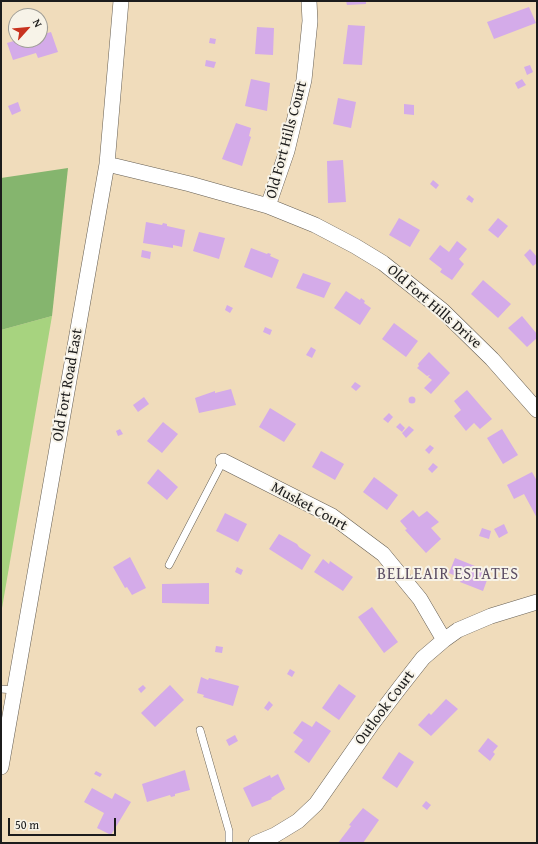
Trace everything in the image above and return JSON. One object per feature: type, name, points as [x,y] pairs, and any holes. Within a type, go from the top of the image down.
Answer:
[{"type":"street","name":"Old Fort Road East","points":[[1,768],[7,689],[107,164],[121,1]]},
{"type":"street","name":"Old Fort Hills Court","points":[[268,206],[287,151],[304,80],[310,22],[309,1]]},
{"type":"street","name":"Old Fort Hills Drive","points":[[107,164],[190,184],[268,206],[315,225],[355,246],[383,263],[418,289],[460,327],[497,364],[537,410]]},
{"type":"street","name":"Musket Court","points":[[223,461],[332,516],[383,554],[420,599],[444,640]]},
{"type":"street","name":"Outlook Court","points":[[256,843],[275,836],[298,821],[316,804],[372,724],[423,658],[458,630],[491,616],[537,602]]},
{"type":"lane","points":[[169,565],[223,461]]},
{"type":"lane","points":[[200,730],[229,831],[229,843]]},
{"type":"green space","points":[[68,168],[52,316],[1,330],[1,178]]},
{"type":"green space","points":[[52,316],[1,614],[1,330]]},
{"type":"building","points":[[346,1],[366,1],[366,4],[347,5]]},
{"type":"building","points":[[529,7],[536,23],[494,39],[487,22]]},
{"type":"building","points":[[348,25],[365,26],[362,65],[343,64]]},
{"type":"building","points":[[257,27],[274,28],[273,55],[255,54]]},
{"type":"building","points":[[51,32],[58,52],[38,58],[36,53],[13,60],[9,48],[48,48],[48,33]]},
{"type":"building","points":[[210,38],[216,39],[215,44],[209,43]]},
{"type":"building","points":[[206,60],[216,62],[214,68],[205,66]]},
{"type":"building","points":[[530,65],[533,72],[527,75],[524,67]]},
{"type":"building","points":[[251,79],[270,83],[267,111],[245,106]]},
{"type":"building","points":[[522,79],[526,85],[518,89],[515,83]]},
{"type":"building","points":[[338,98],[356,102],[351,128],[333,124]]},
{"type":"building","points":[[18,102],[21,111],[12,115],[8,106]]},
{"type":"building","points":[[404,104],[414,105],[414,115],[404,114]]},
{"type":"building","points":[[236,123],[251,128],[249,136],[251,137],[242,166],[222,159]]},
{"type":"building","points":[[343,160],[346,202],[328,203],[327,161]]},
{"type":"building","points":[[433,180],[439,185],[436,189],[430,184]]},
{"type":"building","points":[[469,195],[474,199],[472,203],[466,199]]},
{"type":"building","points":[[399,218],[420,230],[410,247],[389,235]]},
{"type":"building","points":[[498,218],[508,226],[498,238],[488,230]]},
{"type":"building","points":[[146,222],[162,225],[163,223],[167,224],[167,226],[185,230],[182,247],[173,245],[173,248],[143,243]]},
{"type":"building","points":[[199,232],[225,238],[219,259],[193,251]]},
{"type":"building","points":[[457,241],[467,249],[459,259],[464,264],[452,280],[440,272],[442,269],[429,259],[440,245],[449,252]]},
{"type":"building","points":[[251,248],[271,254],[270,256],[279,260],[272,278],[244,267]]},
{"type":"building","points":[[530,249],[537,257],[537,263],[533,266],[524,255]]},
{"type":"building","points":[[142,250],[151,252],[150,259],[141,257]]},
{"type":"building","points":[[303,273],[331,283],[324,298],[296,288]]},
{"type":"building","points":[[483,280],[511,304],[498,318],[471,294]]},
{"type":"building","points":[[346,291],[360,300],[361,298],[365,301],[364,303],[371,308],[360,325],[334,308]]},
{"type":"building","points":[[227,305],[233,308],[230,313],[225,310]]},
{"type":"building","points":[[522,316],[537,334],[537,338],[527,347],[508,328]]},
{"type":"building","points":[[394,323],[418,341],[406,357],[382,339]]},
{"type":"building","points":[[265,327],[272,330],[270,335],[263,332]]},
{"type":"building","points":[[311,347],[316,350],[312,358],[306,355]]},
{"type":"building","points":[[429,352],[450,373],[431,394],[424,388],[432,380],[428,377],[430,375],[427,376],[417,368],[419,366],[418,364]]},
{"type":"building","points":[[355,382],[361,386],[356,391],[351,387]]},
{"type":"building","points":[[231,389],[236,405],[199,413],[195,398],[215,391],[215,393]]},
{"type":"building","points":[[467,390],[492,419],[480,429],[474,423],[466,431],[454,416],[461,410],[454,401]]},
{"type":"building","points":[[412,396],[416,400],[412,404],[408,400]]},
{"type":"building","points":[[144,397],[149,404],[138,412],[133,405]]},
{"type":"building","points":[[270,408],[296,424],[284,442],[259,427]]},
{"type":"building","points":[[389,413],[393,417],[388,423],[383,419]]},
{"type":"building","points":[[163,422],[178,434],[162,453],[147,441]]},
{"type":"building","points":[[400,423],[405,428],[402,432],[396,427]]},
{"type":"building","points":[[409,426],[414,430],[406,438],[402,433]]},
{"type":"building","points":[[120,429],[123,434],[118,436],[116,431]]},
{"type":"building","points":[[502,429],[518,455],[503,464],[487,438]]},
{"type":"building","points":[[430,445],[434,448],[429,454],[425,450]]},
{"type":"building","points":[[321,451],[344,464],[335,480],[312,467]]},
{"type":"building","points":[[433,463],[438,467],[432,473],[428,469]]},
{"type":"building","points":[[158,469],[178,487],[167,500],[147,483]]},
{"type":"building","points":[[532,472],[537,481],[537,518],[524,494],[514,499],[507,485]]},
{"type":"building","points":[[374,477],[398,495],[387,510],[363,492]]},
{"type":"building","points":[[413,510],[419,517],[427,511],[439,522],[431,528],[441,539],[426,553],[405,530],[407,529],[400,521]]},
{"type":"building","points":[[225,513],[247,524],[238,542],[216,531]]},
{"type":"building","points":[[504,524],[508,533],[499,538],[494,529]]},
{"type":"building","points":[[482,528],[491,531],[489,539],[479,536]]},
{"type":"building","points":[[279,534],[297,544],[311,555],[302,570],[269,549]]},
{"type":"building","points":[[130,557],[146,588],[132,595],[127,587],[125,588],[113,567]]},
{"type":"building","points":[[455,558],[490,572],[483,591],[460,582],[462,579],[449,573]]},
{"type":"building","points":[[323,559],[329,564],[330,561],[353,577],[343,591],[314,572]]},
{"type":"building","points":[[237,567],[243,570],[241,575],[235,572]]},
{"type":"building","points":[[209,583],[209,604],[162,603],[162,584]]},
{"type":"building","points":[[372,607],[398,642],[384,653],[358,617]]},
{"type":"building","points":[[216,646],[223,647],[222,653],[215,652]]},
{"type":"building","points":[[290,669],[295,672],[292,677],[287,674]]},
{"type":"building","points":[[201,677],[208,680],[209,678],[239,686],[233,706],[203,697],[204,695],[197,693]]},
{"type":"building","points":[[339,684],[356,696],[339,720],[322,708]]},
{"type":"building","points":[[143,685],[146,688],[141,693],[138,689]]},
{"type":"building","points":[[170,685],[184,700],[155,727],[141,713]]},
{"type":"building","points":[[446,699],[458,709],[431,736],[418,725],[429,713],[431,715]]},
{"type":"building","points":[[269,701],[273,705],[268,711],[264,708]]},
{"type":"building","points":[[302,721],[312,727],[316,721],[331,731],[309,763],[294,752],[303,740],[293,733]]},
{"type":"building","points":[[235,735],[238,741],[229,746],[226,740]]},
{"type":"building","points":[[488,738],[498,746],[493,752],[495,754],[490,761],[478,751]]},
{"type":"building","points":[[399,752],[414,762],[397,788],[382,778]]},
{"type":"building","points":[[185,770],[190,790],[175,794],[175,796],[171,797],[170,795],[147,802],[142,784]]},
{"type":"building","points":[[96,771],[102,774],[100,777],[94,774]]},
{"type":"building","points":[[278,774],[285,789],[271,798],[272,799],[252,807],[243,788],[270,775],[271,778]]},
{"type":"building","points":[[92,788],[112,799],[115,793],[131,802],[111,835],[97,828],[104,813],[84,802]]},
{"type":"building","points":[[426,801],[431,805],[427,810],[422,806]]},
{"type":"building","points":[[363,808],[379,820],[363,843],[338,843],[351,826],[349,825]]},
{"type":"district","name":"BELLEAIR ESTATES","points":[[448,575]]}]
